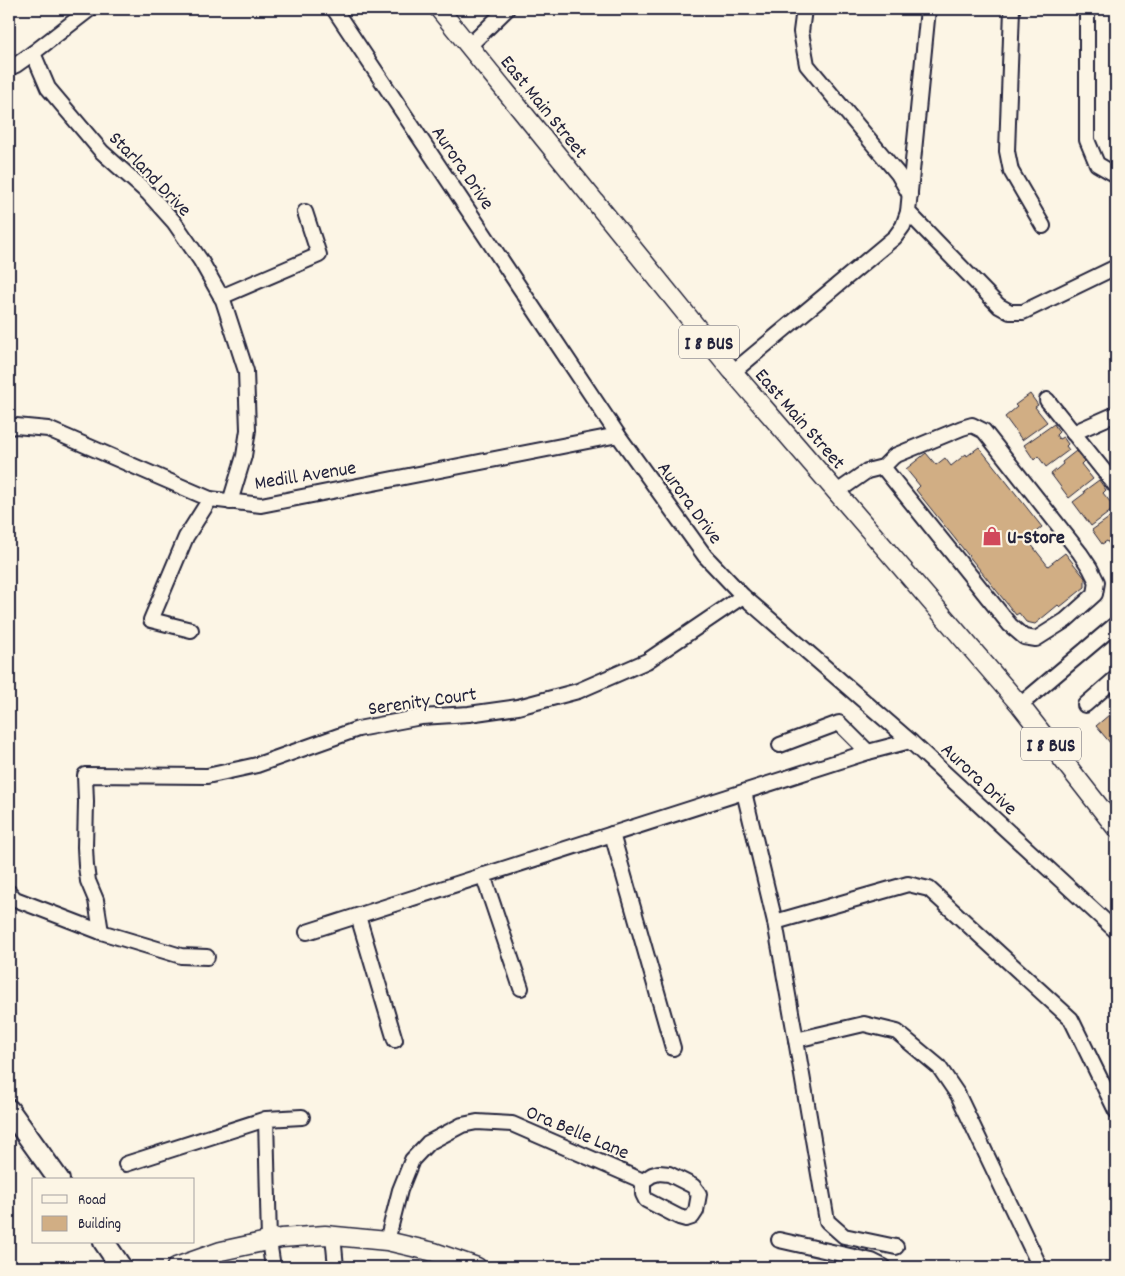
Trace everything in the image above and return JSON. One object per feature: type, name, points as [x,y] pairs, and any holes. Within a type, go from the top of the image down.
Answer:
[{"type":"highway","points":[[9,1110],[58,1178]]},
{"type":"highway","points":[[105,1244],[122,1267]]},
{"type":"main road","name":"East Main Street","points":[[439,9],[733,372],[1020,705],[1116,828]]},
{"type":"main road","points":[[176,1267],[221,1251],[269,1241],[325,1235],[387,1241],[434,1252],[477,1267]]},
{"type":"street","points":[[9,68],[33,53],[90,9]]},
{"type":"street","name":"Aurora Drive","points":[[334,9],[618,435],[705,556],[743,596],[910,741],[1116,931]]},
{"type":"street","points":[[469,46],[507,9]]},
{"type":"street","points":[[804,9],[801,32],[807,65],[898,174],[910,195]]},
{"type":"street","points":[[733,372],[895,237],[903,226],[908,212],[910,195],[928,9]]},
{"type":"street","points":[[1012,9],[1007,151],[1011,171],[1043,226]]},
{"type":"street","points":[[1087,9],[1087,140],[1098,164],[1116,175]]},
{"type":"street","name":"Starland Drive","points":[[33,53],[48,88],[102,152],[148,193],[174,222],[202,261],[221,297],[246,371],[248,430],[244,456],[230,502]]},
{"type":"street","points":[[221,297],[319,256],[305,212]]},
{"type":"street","points":[[908,212],[999,306],[1010,312],[1023,312],[1116,267]]},
{"type":"street","points":[[1047,400],[1116,486]]},
{"type":"street","points":[[1073,432],[1116,414]]},
{"type":"street","points":[[837,492],[866,471],[883,468],[894,456],[972,425],[984,431],[1080,552],[1097,582],[1095,594],[1066,620],[1036,639],[1024,637],[1010,625],[883,468]]},
{"type":"street","name":"Medill Avenue","points":[[9,427],[48,429],[210,499],[261,505],[618,435]]},
{"type":"street","points":[[191,630],[151,620],[186,537],[210,499]]},
{"type":"street","name":"Serenity Court","points":[[101,932],[96,900],[88,881],[86,866],[85,775],[207,776],[257,765],[358,729],[421,717],[469,714],[518,707],[578,691],[647,661],[743,596]]},
{"type":"street","points":[[1020,705],[1115,628]]},
{"type":"street","points":[[1085,705],[1116,678]]},
{"type":"street","points":[[780,745],[839,722],[868,752]]},
{"type":"street","points":[[306,932],[868,752],[910,741]]},
{"type":"street","points":[[744,792],[774,922],[826,1221],[844,1236],[896,1247]]},
{"type":"street","points":[[612,834],[673,1048]]},
{"type":"street","points":[[483,876],[521,988]]},
{"type":"street","points":[[774,922],[908,884],[929,889],[1071,1019],[1116,1111]]},
{"type":"street","points":[[9,892],[15,898],[101,932],[181,956],[207,957]]},
{"type":"street","points":[[358,916],[395,1040]]},
{"type":"street","points":[[796,1040],[864,1024],[897,1032],[938,1067],[958,1095],[1040,1267]]},
{"type":"street","points":[[126,1164],[266,1119],[302,1117]]},
{"type":"street","points":[[266,1119],[269,1241],[273,1267]]},
{"type":"street","name":"Ora Belle Lane","points":[[387,1241],[400,1190],[412,1160],[428,1144],[462,1125],[477,1122],[512,1124],[644,1182]]},
{"type":"street","points":[[333,1235],[336,1267]]},
{"type":"street","points":[[779,1240],[872,1261],[884,1267]]},
{"type":"building","points":[[1030,394],[1038,405],[1035,407],[1047,422],[1022,440],[1005,417],[1017,407],[1015,405]]},
{"type":"building","points":[[1054,424],[1059,432],[1056,435],[1059,439],[1063,437],[1068,444],[1066,446],[1069,450],[1046,467],[1038,456],[1034,460],[1024,445]]},
{"type":"building","name":"U-Store","points":[[979,447],[1042,527],[1027,539],[1048,566],[1065,553],[1085,578],[1085,587],[1060,607],[1058,605],[1035,624],[1026,622],[1019,613],[1016,615],[916,490],[920,486],[906,469],[926,453],[936,465],[945,458],[951,466],[966,454],[967,456]]},
{"type":"building","points":[[1076,451],[1084,461],[1081,464],[1093,479],[1069,498],[1051,474]]},
{"type":"building","points":[[1099,480],[1106,490],[1103,493],[1115,508],[1091,526],[1073,502]]},
{"type":"building","points":[[1116,513],[1116,550],[1114,552],[1107,541],[1102,544],[1092,530]]},
{"type":"building","points":[[1116,709],[1116,745],[1114,742],[1111,744],[1096,726]]},
{"type":"place","name":"U-Store","points":[[992,536]]}]
